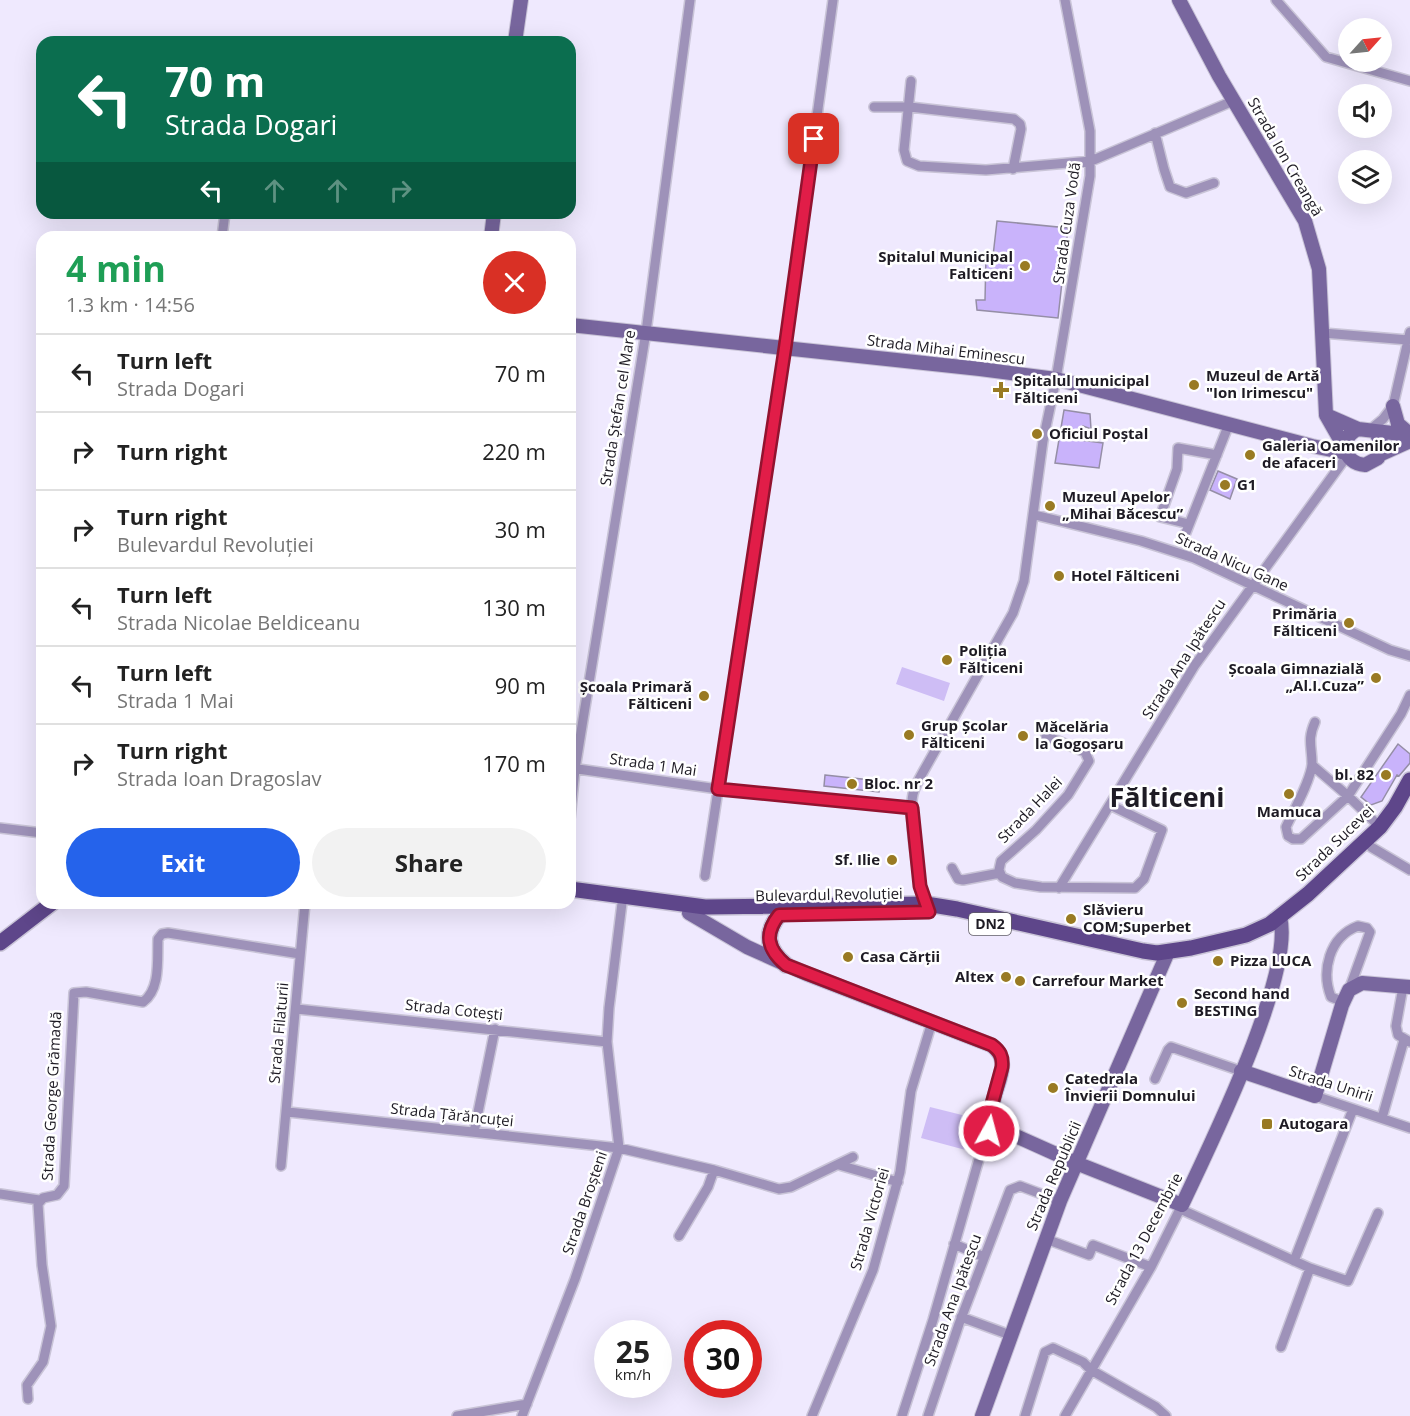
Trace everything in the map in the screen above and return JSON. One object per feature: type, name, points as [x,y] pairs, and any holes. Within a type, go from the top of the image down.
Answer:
[{"type":"main road","name":"Strada Sucevei","points":[[1281,921],[1380,827],[1395,807],[1410,780]]},
{"type":"main road","name":"Strada Sucevei","points":[[1281,921],[1371,847],[1395,821],[1410,797]]},
{"type":"main road","name":"DN2","points":[[576,891],[700,910]]},
{"type":"main road","name":"DN2","points":[[576,897],[622,899]]},
{"type":"main road","name":"Bulevardul Revoluției","points":[[700,910],[779,915],[927,908]]},
{"type":"main road","name":"Bulevardul Revoluției","points":[[700,910],[927,908],[1141,959],[1246,942],[1266,936],[1281,921]]},
{"type":"main road","points":[[0,943],[44,909]]},
{"type":"main road","points":[[779,915],[772,924],[768,938],[772,951],[786,965]]},
{"type":"street","points":[[516,36],[521,0]]},
{"type":"street","name":"Strada Ștefan cel Mare","points":[[576,751],[646,332],[690,0]]},
{"type":"street","points":[[705,876],[785,348],[833,0]]},
{"type":"street","name":"Strada Cuza Vodă","points":[[927,908],[920,886],[912,808],[914,792],[922,772],[1013,613],[1024,581],[1035,515],[1043,441],[1084,221],[1091,161],[1090,131],[1065,0]]},
{"type":"street","points":[[1276,0],[1326,57],[1410,81]]},
{"type":"street","name":"Strada Ion Creangă","points":[[1183,2],[1233,101],[1305,220],[1319,269],[1326,415]]},
{"type":"street","points":[[911,81],[904,150],[906,161],[919,166],[986,170],[1091,161],[1233,101]]},
{"type":"street","points":[[874,107],[910,107],[1014,119],[1020,124],[1021,129],[1013,169]]},
{"type":"street","points":[[1155,133],[1170,187],[1186,193],[1214,183]]},
{"type":"street","name":"Strada Mihai Eminescu","points":[[576,326],[1056,379],[1312,447],[1332,442],[1346,448]]},
{"type":"street","points":[[1323,333],[1409,336],[1393,406],[1383,420],[1346,448]]},
{"type":"street","points":[[1393,406],[1398,424],[1410,434]]},
{"type":"street","points":[[1326,415],[1368,430],[1410,434]]},
{"type":"street","points":[[1312,447],[1324,436],[1326,415]]},
{"type":"street","points":[[1326,415],[1355,463],[1365,465],[1374,462],[1381,454],[1410,441]]},
{"type":"street","points":[[1183,540],[1229,424]]},
{"type":"street","points":[[1368,430],[1382,444],[1381,454]]},
{"type":"street","points":[[1189,524],[1160,517],[1177,470],[1179,448],[1217,455]]},
{"type":"street","name":"Strada Ana Ipătescu","points":[[1059,888],[1195,665],[1346,448]]},
{"type":"street","name":"Strada Nicu Gane","points":[[1035,515],[1194,558],[1390,650],[1410,656]]},
{"type":"street","points":[[1316,722],[1309,743],[1312,765],[1297,806],[1286,827],[1290,838],[1301,839],[1348,796],[1401,714],[1410,695]]},
{"type":"street","name":"Strada Halei","points":[[1000,873],[1001,861],[1068,795],[1089,760],[1085,752],[1046,736]]},
{"type":"street","points":[[1312,765],[1380,827]]},
{"type":"street","name":"Strada 1 Mai","points":[[576,769],[718,789],[912,808]]},
{"type":"street","points":[[952,868],[958,879],[963,880],[1000,873],[1006,881],[1059,888],[1135,888],[1144,879],[1162,830],[1110,805]]},
{"type":"street","points":[[0,828],[36,832]]},
{"type":"street","points":[[1371,847],[1410,870]]},
{"type":"street","name":"Strada Broșteni","points":[[522,1416],[575,1279],[617,1148],[607,1042],[622,899]]},
{"type":"street","name":"Strada Filaturii","points":[[281,1166],[288,1112],[304,909]]},
{"type":"street","points":[[700,910],[737,940],[786,965],[992,1045],[999,1050],[1003,1060],[990,1111],[994,1123],[1004,1132],[1181,1207],[1310,1268],[1348,1281],[1378,1213]]},
{"type":"street","points":[[700,910],[737,940]]},
{"type":"street","points":[[1155,1079],[1171,1047],[1241,1071],[1267,1007],[1278,963],[1281,921]]},
{"type":"street","points":[[1315,1096],[1346,996],[1370,932],[1367,928],[1358,926],[1331,949],[1325,977],[1331,997],[1346,996],[1362,983],[1406,987],[1396,1026],[1398,1035],[1407,1041],[1382,1118]]},
{"type":"street","name":"Strada George Grămadă","points":[[28,1399],[27,1384],[43,1362],[51,1326],[42,1264],[39,1200],[57,1195],[64,1186],[74,993],[143,1002],[150,997],[154,988],[159,939],[162,934],[168,933],[300,954]]},
{"type":"street","name":"Strada Republicii","points":[[982,1416],[1060,1201],[1167,956]]},
{"type":"street","name":"Strada Cotești","points":[[297,1009],[607,1042]]},
{"type":"street","name":"Strada Victoriei","points":[[812,1416],[873,1270],[898,1182],[911,1091],[932,1022]]},
{"type":"street","points":[[474,1132],[495,1029]]},
{"type":"street","name":"Strada Unirii","points":[[1241,1071],[1410,1128]]},
{"type":"street","name":"Strada 13 Decembrie","points":[[1065,1416],[1151,1267],[1181,1207],[1241,1071]]},
{"type":"street","points":[[1294,1261],[1353,1109]]},
{"type":"street","name":"Strada Țărăncuței","points":[[288,1112],[617,1148],[714,1170],[779,1189],[791,1187],[853,1157]]},
{"type":"street","points":[[902,1416],[986,1138],[994,1123]]},
{"type":"street","points":[[839,1165],[898,1182]]},
{"type":"street","points":[[680,1236],[708,1187],[714,1170]]},
{"type":"street","name":"Strada Ana Ipătescu","points":[[928,1416],[961,1317],[1013,1187],[1020,1186],[1060,1201]]},
{"type":"street","points":[[0,1194],[39,1200]]},
{"type":"street","points":[[1046,1239],[1089,1255],[1093,1245],[1151,1267]]},
{"type":"street","points":[[954,1245],[984,1257]]},
{"type":"street","points":[[1281,1347],[1310,1268]]},
{"type":"street","points":[[961,1317],[1010,1335]]},
{"type":"street","points":[[1025,1416],[1046,1352],[1053,1348],[1083,1362],[1091,1370],[1156,1407],[1166,1416]]},
{"type":"street","points":[[457,1416],[527,1404]]},
{"type":"shaded area","points":[[902,667],[950,683],[944,701],[896,684]]},
{"type":"shaded area","points":[[930,1107],[982,1120],[973,1152],[921,1138]]},
{"type":"building","name":"Spitalul Municipal Falticeni","points":[[997,221],[1068,228],[1058,318],[977,310],[976,300],[985,300],[986,256],[993,256]]},
{"type":"building","points":[[1064,410],[1090,414],[1091,429],[1083,426],[1081,440],[1103,443],[1099,468],[1055,463]]},
{"type":"building","name":"G1","points":[[1218,471],[1237,479],[1230,499],[1210,490]]},
{"type":"building","name":"bl. 82","points":[[1398,744],[1410,754],[1410,763],[1399,776],[1397,775],[1382,801],[1371,805],[1361,797]]},
{"type":"building","name":"Bloc. nr 2","points":[[825,775],[880,781],[879,792],[824,786]]},
{"type":"place","name":"Spitalul Municipal Falticeni","points":[[1025,266]]},
{"type":"place","name":"Muzeul de Artă \"Ion Irimescu\"","points":[[1194,385]]},
{"type":"place","name":"Spitalul municipal Fălticeni","points":[[1001,390]]},
{"type":"place","name":"Oficiul Poștal","points":[[1037,434]]},
{"type":"place","name":"Galeria Oamenilor de afaceri","points":[[1250,455]]},
{"type":"place","name":"G1","points":[[1225,485]]},
{"type":"place","name":"Muzeul Apelor „Mihai Băcescu”","points":[[1050,506]]},
{"type":"place","name":"Hotel Fălticeni","points":[[1059,576]]},
{"type":"place","name":"Primăria Fălticeni","points":[[1349,623]]},
{"type":"place","name":"Poliția Fălticeni","points":[[947,660]]},
{"type":"place","name":"Școala Gimnazială „Al.I.Cuza”","points":[[1376,678]]},
{"type":"place","name":"Școala Primară Fălticeni","points":[[704,696]]},
{"type":"place","name":"Grup Școlar Fălticeni","points":[[909,735]]},
{"type":"place","name":"Măcelăria la Gogoșaru","points":[[1023,736]]},
{"type":"place","name":"bl. 82","points":[[1386,775]]},
{"type":"place","name":"Bloc. nr 2","points":[[852,784]]},
{"type":"place","name":"Mamuca","points":[[1289,794]]},
{"type":"place","name":"Sf. Ilie","points":[[892,860]]},
{"type":"place","name":"Slăvieru COM;Superbet","points":[[1071,919]]},
{"type":"place","name":"Casa Cărții","points":[[848,957]]},
{"type":"place","name":"Pizza LUCA","points":[[1218,961]]},
{"type":"place","name":"Altex","points":[[1006,977]]},
{"type":"place","name":"Carrefour Market","points":[[1020,981]]},
{"type":"place","name":"Second hand BESTING","points":[[1182,1003]]},
{"type":"place","name":"Catedrala Învierii Domnului","points":[[1053,1088]]},
{"type":"place","name":"Autogara","points":[[1267,1124]]},
{"type":"district","name":"Fălticeni","points":[[1167,798]]},
{"type":"route","points":[[814,139],[785,348],[718,789],[912,808],[920,886],[929,912],[779,915],[769,930],[769,944],[777,958],[786,965],[992,1045],[999,1050],[1003,1060],[990,1111],[994,1123],[989,1131]]}]
